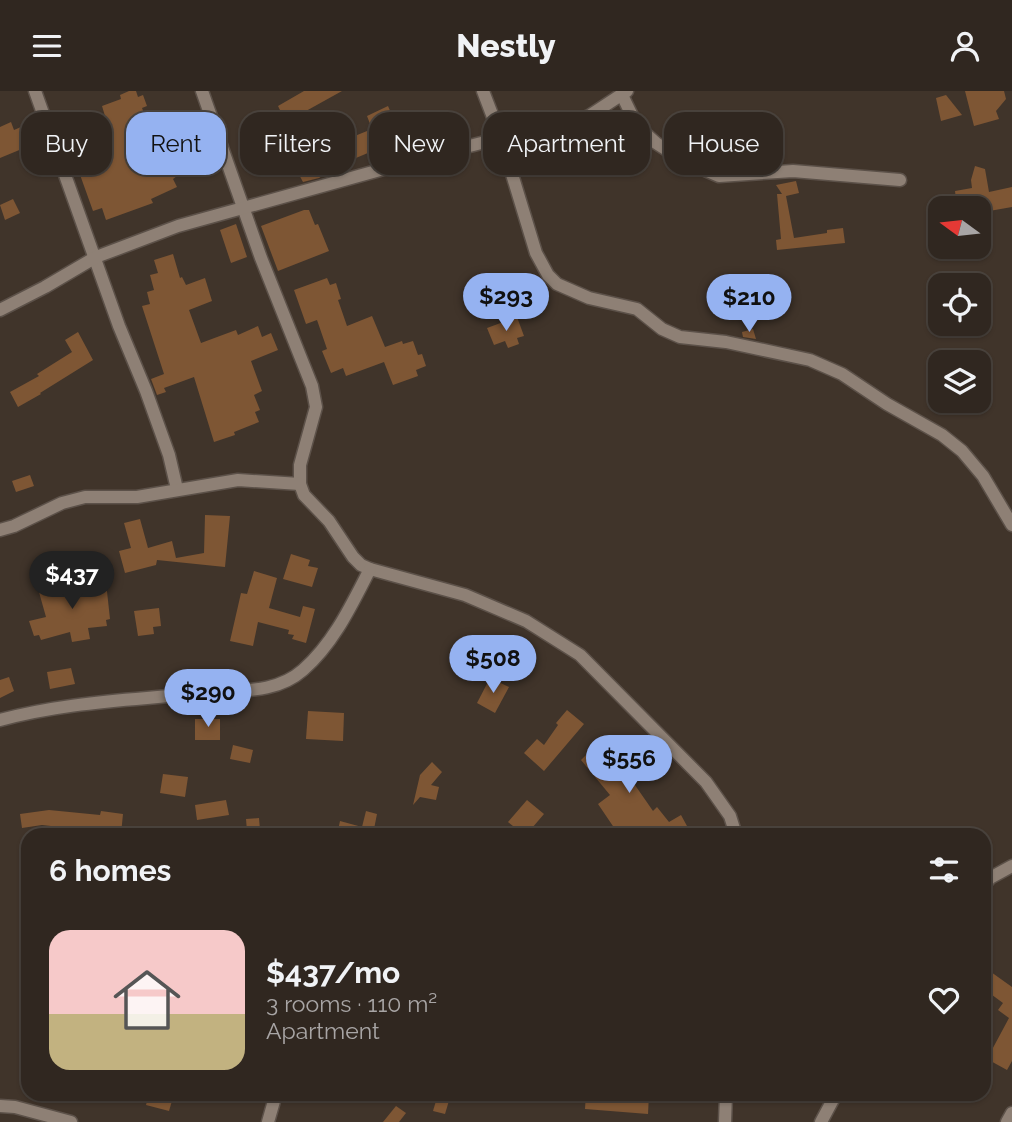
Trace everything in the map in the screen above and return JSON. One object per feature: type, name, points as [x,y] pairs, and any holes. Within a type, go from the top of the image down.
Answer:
[{"type":"street","points":[[35,91],[169,455],[177,489]]},
{"type":"street","points":[[202,91],[261,258],[312,386],[316,407],[300,465],[300,484],[304,495],[329,521],[361,565],[466,595],[526,621],[580,655],[706,782],[730,815],[734,828]]},
{"type":"street","points":[[483,91],[491,112]]},
{"type":"street","points":[[595,112],[625,93],[637,126],[656,143],[684,161],[719,176],[793,171],[901,180]]},
{"type":"street","points":[[0,310],[45,288],[96,257],[178,226],[483,143]]},
{"type":"street","points":[[512,175],[536,253],[556,284],[589,298],[637,309],[662,329],[680,337],[726,342],[790,356],[818,363],[842,374],[887,404],[942,435],[962,451],[983,476],[1012,525]]},
{"type":"street","points":[[0,530],[15,526],[62,503],[85,498],[136,497],[239,479],[300,484]]},
{"type":"street","points":[[0,720],[27,713],[84,705],[251,691],[285,682],[302,671],[342,622],[370,569]]},
{"type":"street","points":[[991,877],[1012,866]]},
{"type":"street","points":[[268,1122],[274,1101]]},
{"type":"street","points":[[725,1122],[726,1101]]},
{"type":"street","points":[[821,1122],[832,1101]]},
{"type":"street","points":[[0,1106],[15,1107],[71,1122]]},
{"type":"street","points":[[1007,1122],[1012,1113]]},
{"type":"building","points":[[136,91],[138,97],[143,95],[147,106],[142,108],[144,112],[126,112],[126,175],[177,175],[173,179],[177,187],[151,199],[153,203],[106,220],[102,208],[93,211],[80,175],[112,175],[112,112],[104,112],[102,106],[121,99],[120,95]]},
{"type":"building","points":[[304,91],[342,91],[304,112],[281,112],[278,106]]},
{"type":"building","points":[[965,91],[1004,91],[1006,99],[996,111],[999,119],[974,126]]},
{"type":"building","points":[[946,95],[962,115],[941,121],[936,98]]},
{"type":"building","points":[[388,106],[391,112],[375,112]]},
{"type":"building","points":[[11,122],[14,130],[21,127],[21,149],[0,158],[0,127]]},
{"type":"building","points":[[369,130],[369,153],[355,158],[355,136]]},
{"type":"building","points":[[975,166],[985,169],[989,192],[1012,187],[1012,207],[991,211],[991,196],[956,196],[955,191],[972,188]]},
{"type":"building","points":[[299,175],[324,175],[319,178],[303,182]]},
{"type":"building","points":[[796,181],[799,193],[786,196],[794,238],[843,228],[845,243],[777,250],[776,240],[781,239],[777,194],[782,194],[776,185]]},
{"type":"building","points":[[13,199],[20,213],[5,220],[0,205]]},
{"type":"building","points":[[309,210],[315,225],[318,224],[329,251],[278,271],[261,226]]},
{"type":"building","points":[[236,224],[247,257],[231,263],[220,230]]},
{"type":"building","points":[[173,254],[180,278],[182,277],[186,285],[205,278],[212,301],[189,310],[201,343],[236,330],[238,335],[258,326],[262,337],[271,333],[278,350],[251,361],[262,391],[254,395],[260,410],[255,412],[259,422],[234,432],[235,435],[214,442],[194,377],[164,388],[166,392],[157,395],[151,379],[164,374],[142,306],[150,304],[147,292],[154,290],[150,275],[158,273],[154,260]]},
{"type":"building","points":[[327,278],[330,285],[336,283],[341,299],[338,300],[347,326],[372,316],[385,347],[402,341],[403,344],[413,341],[426,366],[416,370],[418,376],[393,385],[384,362],[346,376],[343,368],[331,373],[322,351],[327,349],[317,320],[306,324],[294,290]]},
{"type":"building","points":[[517,317],[524,336],[517,338],[519,344],[508,348],[505,341],[494,345],[487,328]]},
{"type":"building","points":[[753,329],[756,339],[743,337],[742,332]]},
{"type":"building","points":[[78,332],[93,360],[18,407],[10,392],[39,376],[37,374],[72,352],[65,340]]},
{"type":"building","points":[[30,475],[34,486],[16,492],[12,481]]},
{"type":"building","points":[[205,515],[230,516],[225,567],[157,560],[156,565],[125,573],[119,551],[131,548],[124,523],[140,519],[148,548],[172,541],[176,558],[204,553]]},
{"type":"building","points":[[291,554],[310,560],[308,566],[318,568],[312,587],[283,579]]},
{"type":"building","points":[[254,571],[277,578],[269,608],[300,617],[303,606],[315,609],[306,643],[292,639],[294,635],[288,634],[289,630],[258,622],[253,646],[230,641],[241,593],[247,594]]},
{"type":"building","points":[[105,573],[110,619],[106,620],[107,626],[88,628],[90,639],[72,642],[70,632],[41,640],[39,635],[34,636],[29,621],[46,617],[37,585],[58,579],[63,597],[95,592],[90,578]]},
{"type":"building","points":[[159,608],[161,626],[153,627],[154,634],[138,636],[134,611]]},
{"type":"building","points":[[71,668],[75,684],[50,689],[47,672]]},
{"type":"building","points":[[9,677],[14,691],[0,698],[0,680]]},
{"type":"building","points":[[490,678],[509,687],[495,713],[477,703]]},
{"type":"building","points":[[567,710],[584,724],[544,771],[524,753],[537,739],[544,745]]},
{"type":"building","points":[[308,711],[344,713],[343,741],[306,739]]},
{"type":"building","points":[[195,719],[220,719],[220,740],[195,740]]},
{"type":"building","points":[[641,740],[654,756],[628,775],[653,811],[657,807],[669,822],[681,815],[687,826],[614,828],[598,804],[610,795],[581,760],[595,746],[611,763]]},
{"type":"building","points":[[233,745],[253,750],[250,763],[230,759]]},
{"type":"building","points":[[432,762],[442,772],[431,785],[439,787],[436,800],[420,797],[413,805],[420,775]]},
{"type":"building","points":[[163,774],[188,777],[185,797],[160,793]]},
{"type":"building","points":[[226,800],[229,815],[197,820],[195,805]]},
{"type":"building","points":[[527,800],[544,814],[532,828],[515,828],[508,822]]},
{"type":"building","points":[[49,810],[100,815],[101,811],[123,814],[122,828],[42,825],[22,828],[20,814]]},
{"type":"building","points":[[366,811],[377,814],[374,828],[338,828],[340,821],[362,827]]},
{"type":"building","points":[[259,818],[260,828],[247,828],[246,819]]},
{"type":"building","points":[[991,972],[1012,987],[1012,1061],[1007,1070],[991,1061],[991,1052],[1009,1018],[998,1010],[1003,1003],[991,994]]},
{"type":"building","points":[[147,1101],[172,1101],[169,1111],[146,1105]]},
{"type":"building","points":[[436,1101],[449,1101],[445,1114],[433,1111]]},
{"type":"building","points":[[586,1101],[649,1101],[648,1114],[585,1109]]},
{"type":"building","points":[[396,1106],[406,1113],[399,1122],[383,1122]]}]
